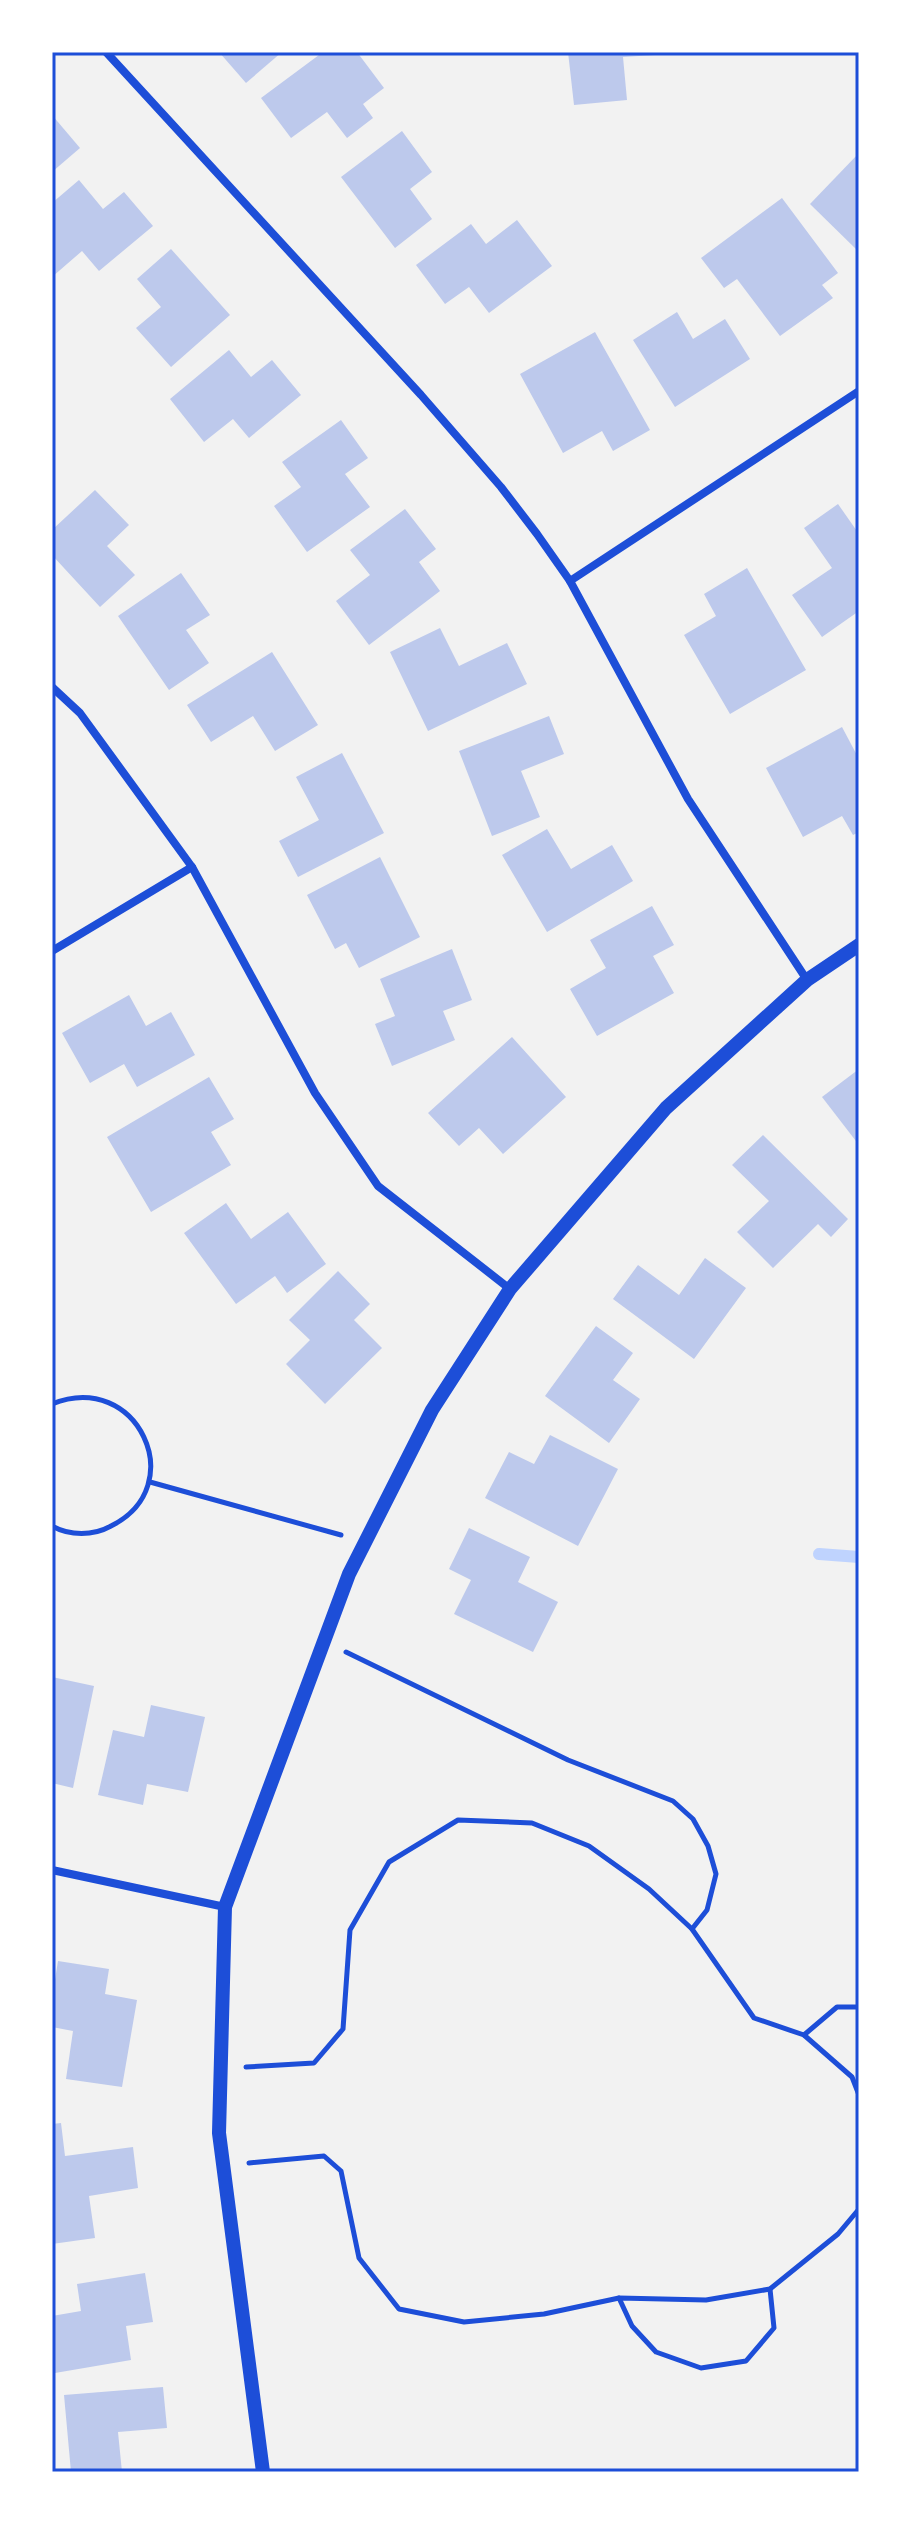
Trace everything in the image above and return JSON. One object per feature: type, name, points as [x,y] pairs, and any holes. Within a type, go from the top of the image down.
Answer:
[{"type":"street","points":[[106,52],[461,440],[537,534],[570,581],[688,799],[807,980]]},
{"type":"street","points":[[570,581],[859,391]]},
{"type":"street","points":[[52,687],[80,713],[192,867],[315,1093],[378,1186],[510,1289]]},
{"type":"street","points":[[52,951],[192,867]]},
{"type":"street","points":[[263,2472],[219,2133],[225,1907],[349,1574],[432,1410],[510,1289],[666,1108],[807,980],[859,945]]},
{"type":"street","points":[[52,1870],[225,1907]]},
{"type":"path","points":[[52,1404],[76,1397],[97,1398],[118,1406],[135,1420],[146,1439],[151,1460],[150,1482],[140,1504],[123,1520],[102,1531],[79,1534],[52,1526]]},
{"type":"path","points":[[150,1482],[365,1542]]},
{"type":"path","points":[[324,1642],[568,1760],[673,1801],[693,1819],[708,1846],[716,1874],[707,1910],[692,1929]]},
{"type":"path","points":[[221,2068],[314,2063],[343,2029],[350,1930],[389,1862],[458,1820],[532,1823],[589,1846],[649,1889],[692,1929],[754,2018],[804,2035],[852,2077],[859,2095]]},
{"type":"path","points":[[804,2035],[837,2007],[859,2007]]},
{"type":"path","points":[[224,2166],[324,2156],[341,2171],[359,2258],[399,2309],[464,2322],[544,2314],[619,2298],[706,2300],[770,2289],[838,2234],[859,2209]]},
{"type":"path","points":[[619,2298],[632,2326],[656,2352],[701,2368],[746,2361],[774,2328],[770,2289]]},
{"type":"building","points":[[219,52],[282,52],[246,83]]},
{"type":"building","points":[[323,52],[357,52],[384,88],[363,104],[373,118],[347,138],[327,112],[291,138],[261,98]]},
{"type":"building","points":[[568,52],[654,52],[655,55],[623,57],[627,100],[574,105]]},
{"type":"building","points":[[52,115],[80,148],[52,172]]},
{"type":"building","points":[[402,131],[432,172],[410,189],[432,219],[395,248],[341,177]]},
{"type":"building","points":[[859,153],[859,252],[810,204]]},
{"type":"building","points":[[79,180],[103,209],[124,192],[153,226],[99,271],[82,251],[52,277],[52,203]]},
{"type":"building","points":[[782,198],[838,273],[822,285],[833,298],[780,336],[737,279],[724,288],[701,258]]},
{"type":"building","points":[[517,220],[552,266],[489,313],[469,287],[445,304],[416,265],[471,224],[486,244]]},
{"type":"building","points":[[171,249],[230,315],[171,367],[136,328],[161,307],[137,279]]},
{"type":"building","points":[[677,312],[693,339],[725,319],[750,359],[675,407],[633,340]]},
{"type":"building","points":[[595,332],[650,430],[613,451],[602,431],[563,453],[520,374]]},
{"type":"building","points":[[229,350],[251,377],[272,360],[301,395],[249,438],[233,419],[204,442],[170,399]]},
{"type":"building","points":[[341,420],[368,458],[345,474],[370,507],[307,552],[274,506],[301,487],[282,462]]},
{"type":"building","points":[[95,490],[129,525],[107,546],[135,575],[100,607],[52,555],[52,530]]},
{"type":"building","points":[[838,504],[859,534],[859,611],[822,637],[792,595],[832,568],[804,528]]},
{"type":"building","points":[[405,509],[436,549],[419,562],[440,591],[369,645],[336,601],[370,575],[350,550]]},
{"type":"building","points":[[747,568],[806,670],[730,714],[684,635],[716,616],[704,594]]},
{"type":"building","points":[[181,573],[210,615],[186,630],[209,663],[169,690],[118,616]]},
{"type":"building","points":[[440,628],[459,666],[507,643],[527,684],[428,731],[390,652]]},
{"type":"building","points":[[272,652],[318,725],[275,751],[253,716],[211,742],[187,705]]},
{"type":"building","points":[[549,716],[564,754],[521,771],[540,817],[492,836],[459,751]]},
{"type":"building","points":[[842,727],[859,759],[859,832],[853,835],[842,816],[803,837],[766,768]]},
{"type":"building","points":[[342,753],[384,833],[298,877],[279,841],[319,820],[296,777]]},
{"type":"building","points":[[547,829],[571,869],[612,845],[633,881],[547,932],[502,855]]},
{"type":"building","points":[[380,857],[420,937],[359,968],[346,943],[335,949],[307,895]]},
{"type":"building","points":[[652,906],[674,945],[653,956],[674,993],[597,1036],[570,989],[606,968],[590,940]]},
{"type":"building","points":[[452,949],[472,1000],[443,1011],[455,1040],[392,1066],[375,1024],[395,1016],[380,979]]},
{"type":"building","points":[[129,995],[146,1026],[171,1012],[195,1055],[137,1087],[124,1064],[90,1083],[62,1033]]},
{"type":"building","points":[[512,1037],[566,1097],[503,1154],[479,1128],[459,1146],[428,1113]]},
{"type":"building","points":[[859,1069],[859,1145],[822,1097]]},
{"type":"building","points":[[209,1077],[234,1119],[211,1132],[231,1165],[151,1212],[107,1137]]},
{"type":"building","points":[[763,1135],[848,1219],[831,1237],[818,1224],[773,1268],[737,1232],[769,1201],[732,1165]]},
{"type":"building","points":[[226,1203],[251,1239],[288,1212],[326,1264],[287,1293],[275,1276],[236,1304],[184,1233]]},
{"type":"building","points":[[705,1258],[746,1288],[694,1359],[613,1299],[638,1265],[679,1295]]},
{"type":"building","points":[[338,1271],[370,1304],[354,1320],[382,1348],[325,1404],[286,1364],[310,1340],[289,1320]]},
{"type":"building","points":[[596,1326],[633,1353],[613,1380],[640,1399],[609,1443],[545,1396]]},
{"type":"building","points":[[550,1435],[618,1469],[578,1546],[485,1498],[509,1452],[534,1464]]},
{"type":"building","points":[[469,1528],[530,1557],[518,1582],[558,1602],[533,1652],[454,1614],[471,1580],[449,1569]]},
{"type":"building","points":[[52,1677],[94,1686],[73,1788],[52,1783]]},
{"type":"building","points":[[151,1705],[205,1717],[188,1792],[147,1784],[143,1805],[98,1795],[113,1730],[144,1737]]},
{"type":"building","points":[[58,1961],[109,1969],[105,1994],[137,2000],[122,2087],[66,2079],[73,2031],[52,2027],[52,1998]]},
{"type":"building","points":[[61,2123],[65,2156],[133,2147],[138,2188],[89,2196],[95,2238],[52,2244],[52,2124]]},
{"type":"building","points":[[145,2273],[153,2322],[126,2326],[131,2360],[55,2373],[52,2316],[81,2311],[77,2284]]},
{"type":"building","points":[[163,2387],[167,2428],[118,2432],[122,2472],[71,2472],[64,2395]]},
{"type":"waterway","points":[[819,1554],[859,1557]]}]
